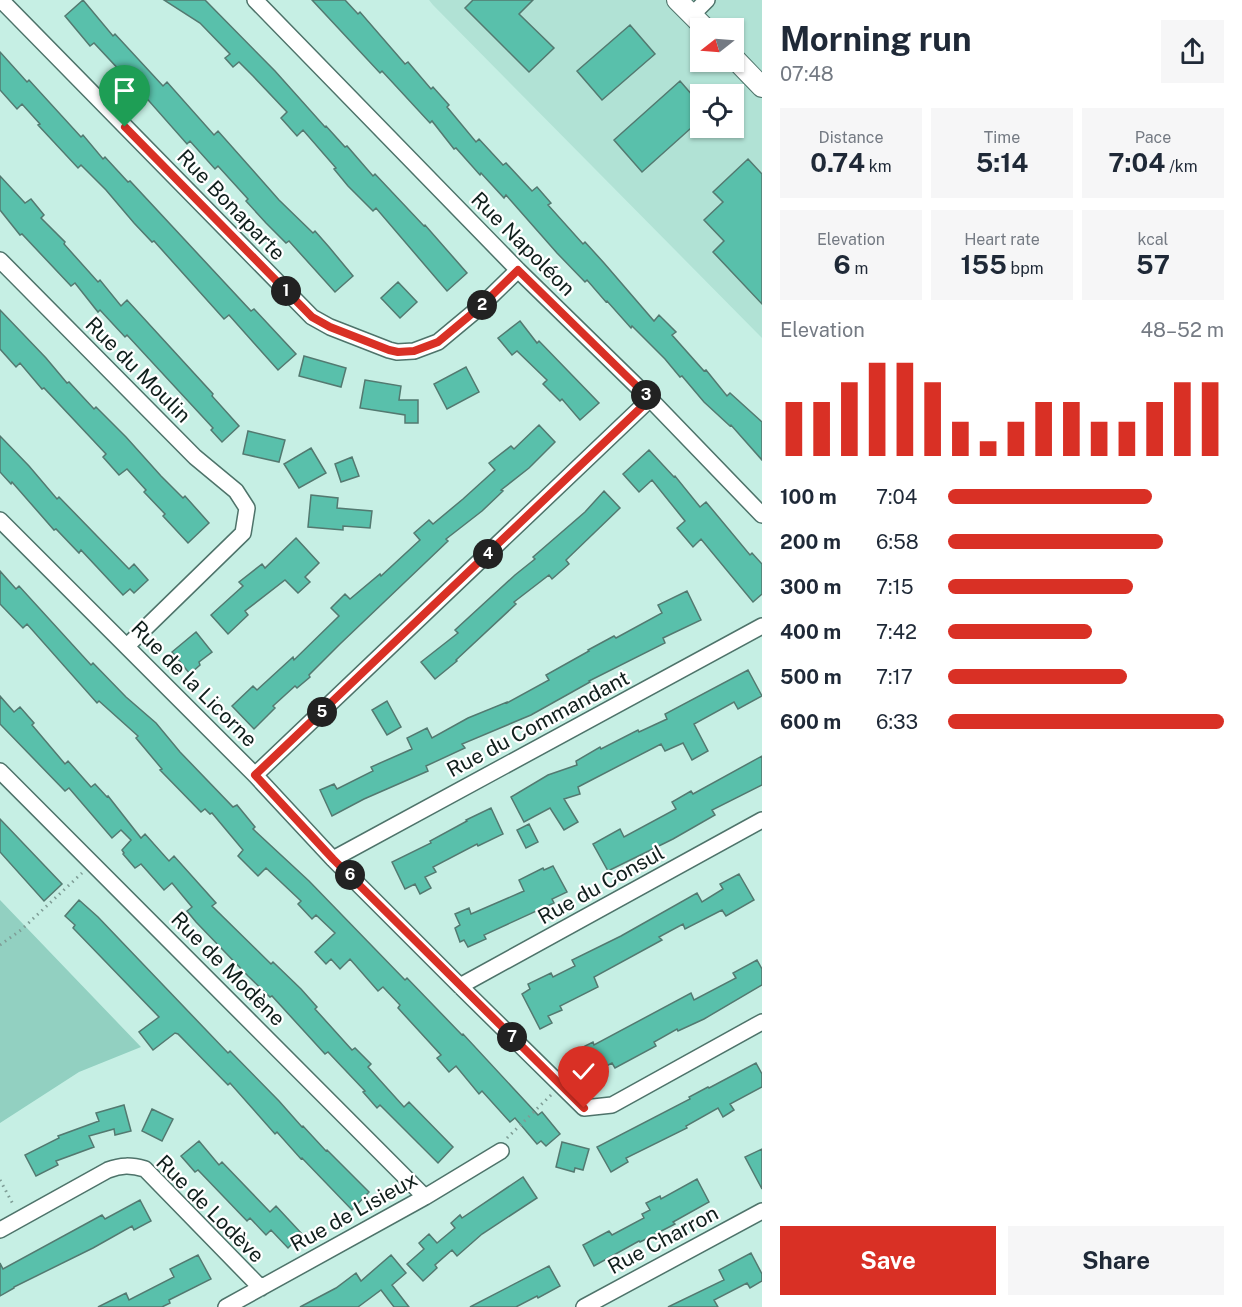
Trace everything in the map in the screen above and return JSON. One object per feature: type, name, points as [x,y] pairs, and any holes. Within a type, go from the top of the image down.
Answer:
[{"type":"street","name":"Rue Bonaparte","points":[[1,0],[312,317],[330,327],[389,350],[414,351],[438,342],[480,307],[518,270]]},
{"type":"street","name":"Rue Napoléon","points":[[255,0],[518,270],[650,399],[762,516]]},
{"type":"street","points":[[677,0],[694,18]]},
{"type":"street","points":[[700,18],[707,0]]},
{"type":"street","points":[[744,68],[762,87]]},
{"type":"street","name":"Rue du Moulin","points":[[0,260],[195,457],[236,491],[247,508],[243,533],[127,646]]},
{"type":"street","points":[[255,775],[650,399]]},
{"type":"street","name":"Rue de la Licorne","points":[[0,520],[255,775],[333,859],[584,1108],[612,1105],[762,1022]]},
{"type":"street","name":"Rue du Commandant","points":[[333,859],[762,626]]},
{"type":"street","name":"Rue de Modène","points":[[0,771],[425,1197]]},
{"type":"street","name":"Rue du Consul","points":[[460,986],[762,820]]},
{"type":"street","name":"Rue de Lisieux","points":[[226,1307],[425,1197],[501,1150]]},
{"type":"street","name":"Rue de Lodève","points":[[0,1230],[108,1170],[119,1166],[134,1165],[145,1169],[261,1288]]},
{"type":"street","name":"Rue Charron","points":[[584,1307],[762,1211]]},
{"type":"path","points":[[0,945],[21,930],[92,864]]},
{"type":"path","points":[[501,1150],[503,1142],[562,1085]]},
{"type":"path","points":[[0,1179],[21,1218]]},
{"type":"shaded area","points":[[429,0],[762,0],[762,338],[433,5]]},
{"type":"shaded area","points":[[0,900],[141,1047],[79,1072],[0,1123]]},
{"type":"building","points":[[83,0],[113,36],[115,34],[163,86],[167,82],[214,135],[218,131],[279,200],[313,233],[315,231],[353,276],[335,292],[289,241],[286,243],[266,223],[218,166],[215,169],[190,141],[187,144],[94,43],[90,46],[65,16]]},
{"type":"building","points":[[164,0],[205,0],[275,71],[325,127],[345,147],[347,146],[373,176],[375,174],[425,225],[467,273],[447,291],[376,208],[373,211],[348,186],[334,169],[336,168],[303,130],[297,136],[281,118],[287,112],[253,76],[239,62],[233,67],[225,58],[230,54],[200,23]]},
{"type":"building","points":[[312,0],[345,0],[358,14],[360,12],[405,64],[408,62],[431,89],[433,87],[476,142],[479,139],[532,191],[537,187],[551,203],[548,205],[583,244],[585,242],[654,321],[659,315],[676,332],[672,335],[704,371],[706,370],[727,396],[730,393],[762,422],[762,460],[731,425],[704,402],[682,376],[680,377],[632,326],[631,328],[587,280],[585,282],[506,195],[504,198],[456,148],[454,149],[432,121],[430,123],[382,71],[380,73]]},
{"type":"building","points":[[473,0],[533,0],[519,14],[554,48],[529,72],[465,8]]},
{"type":"building","points":[[630,25],[655,54],[602,100],[577,71]]},
{"type":"building","points":[[0,52],[81,137],[83,135],[103,159],[105,157],[128,182],[130,181],[251,311],[254,309],[296,354],[278,370],[229,315],[224,319],[106,190],[81,165],[78,168],[22,104],[17,109],[0,90]]},
{"type":"building","points":[[680,81],[690,92],[690,129],[642,172],[614,140]]},
{"type":"building","points":[[748,159],[762,174],[762,304],[713,252],[724,241],[704,220],[723,202],[713,192]]},
{"type":"building","points":[[0,176],[25,203],[31,199],[44,215],[41,218],[65,242],[64,244],[98,282],[100,280],[121,306],[127,300],[213,394],[212,396],[239,426],[222,442],[211,430],[213,428],[127,335],[125,337],[100,310],[98,312],[75,283],[71,286],[22,234],[20,235],[0,210]]},
{"type":"building","points":[[398,282],[417,302],[400,318],[381,298]]},
{"type":"building","points":[[0,310],[67,383],[69,382],[94,409],[96,407],[209,523],[188,543],[163,516],[165,514],[144,492],[146,490],[127,469],[119,475],[103,457],[106,454],[44,388],[42,389],[20,363],[16,367],[0,349]]},
{"type":"building","points":[[520,321],[537,343],[539,341],[599,403],[580,420],[562,399],[560,401],[543,384],[547,380],[517,351],[512,355],[498,338]]},
{"type":"building","points":[[304,356],[346,368],[341,387],[299,376]]},
{"type":"building","points":[[466,367],[479,392],[447,409],[434,384]]},
{"type":"building","points":[[365,380],[401,386],[399,400],[418,400],[418,423],[405,423],[405,415],[360,408]]},
{"type":"building","points":[[539,425],[555,442],[529,468],[501,490],[503,491],[482,511],[446,539],[448,541],[340,644],[309,675],[310,677],[297,688],[295,686],[273,706],[275,708],[254,729],[232,706],[253,686],[257,690],[293,657],[294,660],[339,616],[331,608],[345,594],[350,599],[380,574],[381,576],[420,540],[414,533],[429,520],[433,524],[463,499],[495,470],[489,463],[511,446],[514,449]]},
{"type":"building","points":[[248,431],[285,440],[279,462],[243,454]]},
{"type":"building","points":[[0,436],[57,499],[59,497],[129,569],[134,564],[148,580],[134,593],[130,589],[123,595],[81,550],[79,553],[56,529],[54,530],[12,482],[11,484],[0,472]]},
{"type":"building","points":[[311,448],[326,473],[299,488],[284,464]]},
{"type":"building","points":[[649,450],[675,476],[700,507],[706,502],[750,555],[752,553],[762,564],[762,594],[753,602],[701,539],[693,547],[677,528],[685,521],[652,480],[639,492],[623,474]]},
{"type":"building","points":[[352,457],[359,476],[341,482],[335,464]]},
{"type":"building","points":[[604,491],[620,508],[566,560],[569,564],[552,579],[549,575],[514,602],[516,604],[435,679],[421,662],[458,633],[455,630],[535,559],[533,557],[585,512]]},
{"type":"building","points":[[311,495],[338,498],[337,508],[372,511],[370,528],[343,526],[343,530],[308,527]]},
{"type":"building","points":[[296,538],[319,563],[305,577],[310,582],[298,593],[285,580],[245,611],[248,615],[228,634],[211,615],[243,586],[239,582],[262,564],[265,568]]},
{"type":"building","points":[[0,571],[16,589],[19,586],[91,665],[93,663],[126,697],[156,723],[180,752],[233,807],[237,805],[255,827],[253,829],[309,881],[405,980],[407,978],[463,1034],[538,1115],[542,1112],[560,1134],[546,1146],[541,1141],[537,1144],[515,1118],[510,1122],[482,1091],[479,1094],[456,1066],[449,1072],[437,1058],[441,1055],[398,1008],[400,1005],[383,987],[378,991],[350,959],[340,969],[331,959],[326,964],[315,952],[335,933],[316,915],[312,919],[298,904],[301,901],[266,868],[258,876],[238,856],[243,850],[212,813],[210,814],[205,809],[201,812],[160,770],[162,769],[136,738],[138,736],[99,701],[97,703],[27,624],[23,628],[0,604]]},
{"type":"building","points":[[687,591],[701,620],[663,638],[665,643],[589,681],[531,715],[462,744],[465,748],[426,766],[428,771],[364,799],[332,816],[320,790],[334,784],[337,789],[373,771],[371,767],[412,749],[407,738],[427,728],[432,738],[468,718],[507,703],[549,680],[546,675],[588,650],[662,613],[658,605]]},
{"type":"building","points":[[196,632],[212,652],[199,662],[200,665],[190,674],[172,652]]},
{"type":"building","points":[[748,670],[762,696],[738,709],[734,702],[694,724],[708,751],[692,760],[683,743],[665,751],[661,744],[578,787],[580,794],[564,799],[578,822],[564,830],[550,808],[524,822],[511,797],[548,775],[577,765],[576,761],[600,747],[601,749],[638,730],[639,732],[667,719],[665,714]]},
{"type":"building","points":[[0,696],[14,712],[20,707],[65,764],[68,761],[91,787],[95,784],[108,796],[141,838],[145,834],[169,861],[174,856],[216,903],[212,906],[271,964],[273,962],[301,989],[317,1007],[315,1009],[352,1050],[355,1048],[371,1064],[368,1067],[404,1107],[409,1102],[453,1147],[438,1163],[380,1105],[377,1108],[363,1092],[365,1091],[328,1052],[325,1054],[272,996],[270,997],[248,976],[196,922],[187,911],[192,907],[172,883],[164,890],[141,864],[135,868],[122,850],[131,840],[121,830],[112,838],[69,788],[65,791],[0,724]]},
{"type":"building","points":[[387,701],[401,727],[387,735],[372,710]]},
{"type":"building","points":[[762,756],[762,785],[712,810],[715,815],[673,839],[608,871],[593,844],[620,829],[624,837],[676,809],[672,802],[691,791],[693,794]]},
{"type":"building","points":[[491,808],[503,834],[478,846],[477,844],[433,867],[436,872],[425,877],[431,888],[420,894],[415,884],[405,889],[392,862],[431,843],[430,841],[466,820]]},
{"type":"building","points":[[0,819],[62,884],[44,901],[0,852]]},
{"type":"building","points":[[529,824],[538,842],[526,848],[517,830]]},
{"type":"building","points":[[553,866],[567,892],[552,899],[554,903],[484,935],[486,939],[468,947],[464,940],[460,942],[455,928],[460,925],[455,914],[469,908],[471,914],[524,891],[519,880],[543,868],[544,870]]},
{"type":"building","points":[[739,874],[754,900],[726,916],[722,910],[685,929],[683,924],[659,937],[662,940],[594,977],[598,987],[560,1006],[562,1010],[548,1016],[552,1023],[540,1029],[522,994],[530,989],[528,984],[551,973],[553,977],[575,966],[572,960],[621,936],[697,893],[702,902],[723,889],[720,884]]},
{"type":"building","points":[[79,900],[228,1053],[230,1051],[302,1127],[369,1192],[352,1210],[277,1132],[275,1134],[230,1083],[228,1085],[178,1034],[175,1033],[153,1050],[139,1032],[159,1017],[73,928],[75,925],[65,916]]},
{"type":"building","points":[[757,960],[762,969],[762,985],[704,1019],[678,1031],[677,1029],[654,1042],[656,1046],[615,1068],[612,1063],[599,1070],[597,1066],[586,1072],[575,1051],[593,1042],[594,1045],[691,993],[694,1000],[736,978],[733,973]]},
{"type":"building","points":[[756,1063],[762,1074],[762,1087],[730,1104],[734,1110],[723,1117],[718,1108],[686,1126],[687,1128],[626,1158],[628,1162],[611,1172],[597,1147]]},
{"type":"building","points":[[124,1105],[131,1131],[115,1135],[114,1129],[89,1136],[94,1147],[56,1161],[58,1165],[36,1176],[25,1155],[59,1138],[58,1136],[99,1121],[96,1113]]},
{"type":"building","points":[[152,1109],[173,1119],[162,1141],[142,1131]]},
{"type":"building","points":[[199,1141],[219,1165],[222,1162],[270,1212],[276,1206],[302,1234],[288,1248],[271,1230],[266,1235],[250,1218],[247,1221],[198,1170],[195,1172],[181,1156]]},
{"type":"building","points":[[562,1142],[589,1149],[583,1170],[575,1168],[574,1172],[556,1167]]},
{"type":"building","points":[[762,1149],[762,1189],[745,1157]]},
{"type":"building","points":[[523,1177],[537,1198],[482,1234],[457,1256],[452,1250],[435,1265],[437,1268],[423,1281],[407,1264],[424,1249],[419,1243],[429,1234],[437,1243],[455,1228],[451,1223],[460,1215],[462,1218]]},
{"type":"building","points":[[697,1179],[709,1202],[673,1222],[675,1224],[594,1266],[583,1245],[609,1231],[612,1235],[644,1218],[642,1214],[650,1210],[646,1203],[660,1196],[661,1199]]},
{"type":"building","points":[[140,1200],[151,1221],[134,1230],[132,1226],[0,1296],[0,1263],[3,1269],[102,1215],[105,1219]]},
{"type":"building","points":[[751,1253],[762,1274],[762,1281],[750,1288],[747,1283],[714,1300],[718,1307],[668,1307],[724,1280],[719,1270]]},
{"type":"building","points":[[198,1255],[211,1279],[169,1300],[170,1303],[162,1307],[98,1307],[126,1293],[129,1300],[174,1277],[170,1269]]},
{"type":"building","points":[[391,1255],[406,1273],[392,1285],[409,1307],[394,1307],[381,1290],[358,1307],[300,1307],[336,1288],[356,1273],[361,1281]]},
{"type":"building","points":[[549,1266],[560,1286],[538,1298],[537,1296],[516,1307],[470,1307]]},
{"type":"route","points":[[125,127],[312,317],[330,327],[389,350],[414,351],[438,342],[480,307],[518,270],[650,399],[255,775],[333,859],[584,1108]]}]
